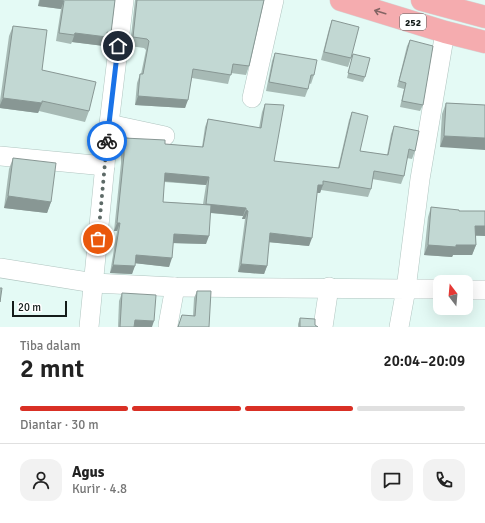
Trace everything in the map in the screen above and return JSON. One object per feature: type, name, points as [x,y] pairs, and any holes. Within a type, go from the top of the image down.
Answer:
[{"type":"main road","name":"252","points":[[341,0],[445,32],[485,42]]},
{"type":"main road","name":"252","points":[[422,0],[485,17]]},
{"type":"street","points":[[89,327],[109,124],[124,0]]},
{"type":"street","points":[[252,98],[274,0]]},
{"type":"street","points":[[399,327],[406,289],[420,179],[445,32]]},
{"type":"street","points":[[109,124],[164,136]]},
{"type":"street","points":[[0,156],[105,166]]},
{"type":"street","points":[[0,268],[94,282],[176,287],[433,289]]},
{"type":"street","points":[[168,325],[176,287]]},
{"type":"street","points":[[323,327],[329,287]]},
{"type":"street","points":[[473,290],[485,290]]},
{"type":"building","points":[[60,0],[115,0],[111,33],[107,32],[107,37],[75,33],[74,35],[59,33],[64,1]]},
{"type":"building","points":[[137,0],[264,0],[249,66],[233,64],[231,75],[193,69],[188,100],[138,96],[140,74],[143,74],[149,41],[147,39],[133,37]]},
{"type":"building","points":[[332,20],[359,27],[351,58],[324,52]]},
{"type":"building","points":[[13,26],[47,30],[42,70],[96,82],[89,111],[42,101],[42,103],[3,98]]},
{"type":"building","points":[[410,40],[433,46],[423,105],[402,101],[406,83],[399,81]]},
{"type":"building","points":[[275,53],[317,60],[314,75],[311,75],[308,89],[269,82]]},
{"type":"building","points":[[353,54],[370,58],[365,77],[348,73]]},
{"type":"building","points":[[446,103],[485,105],[485,138],[444,136]]},
{"type":"building","points":[[265,104],[284,105],[274,161],[339,168],[352,112],[368,116],[360,151],[388,155],[394,126],[419,131],[415,151],[409,149],[404,176],[374,171],[371,189],[323,181],[323,185],[318,185],[312,238],[270,233],[267,266],[241,264],[248,211],[246,208],[206,204],[209,177],[165,173],[163,202],[211,205],[209,236],[174,234],[172,258],[136,255],[135,266],[113,265],[120,223],[117,223],[124,155],[124,138],[165,140],[165,144],[203,147],[208,119],[261,128]]},
{"type":"building","points":[[13,158],[56,163],[51,202],[8,196]]},
{"type":"building","points":[[431,207],[459,211],[485,211],[485,226],[475,226],[476,245],[456,245],[456,247],[428,245]]},
{"type":"building","points":[[0,288],[2,288],[0,302]]},
{"type":"building","points":[[197,291],[211,291],[209,327],[178,327],[182,315],[195,316]]},
{"type":"building","points":[[122,293],[156,295],[154,321],[135,320],[134,327],[120,327]]},
{"type":"building","points":[[300,318],[315,319],[315,325],[318,327],[300,327]]},
{"type":"way so far","points":[[98,239],[107,141]]},
{"type":"route","points":[[107,141],[118,46]]}]
